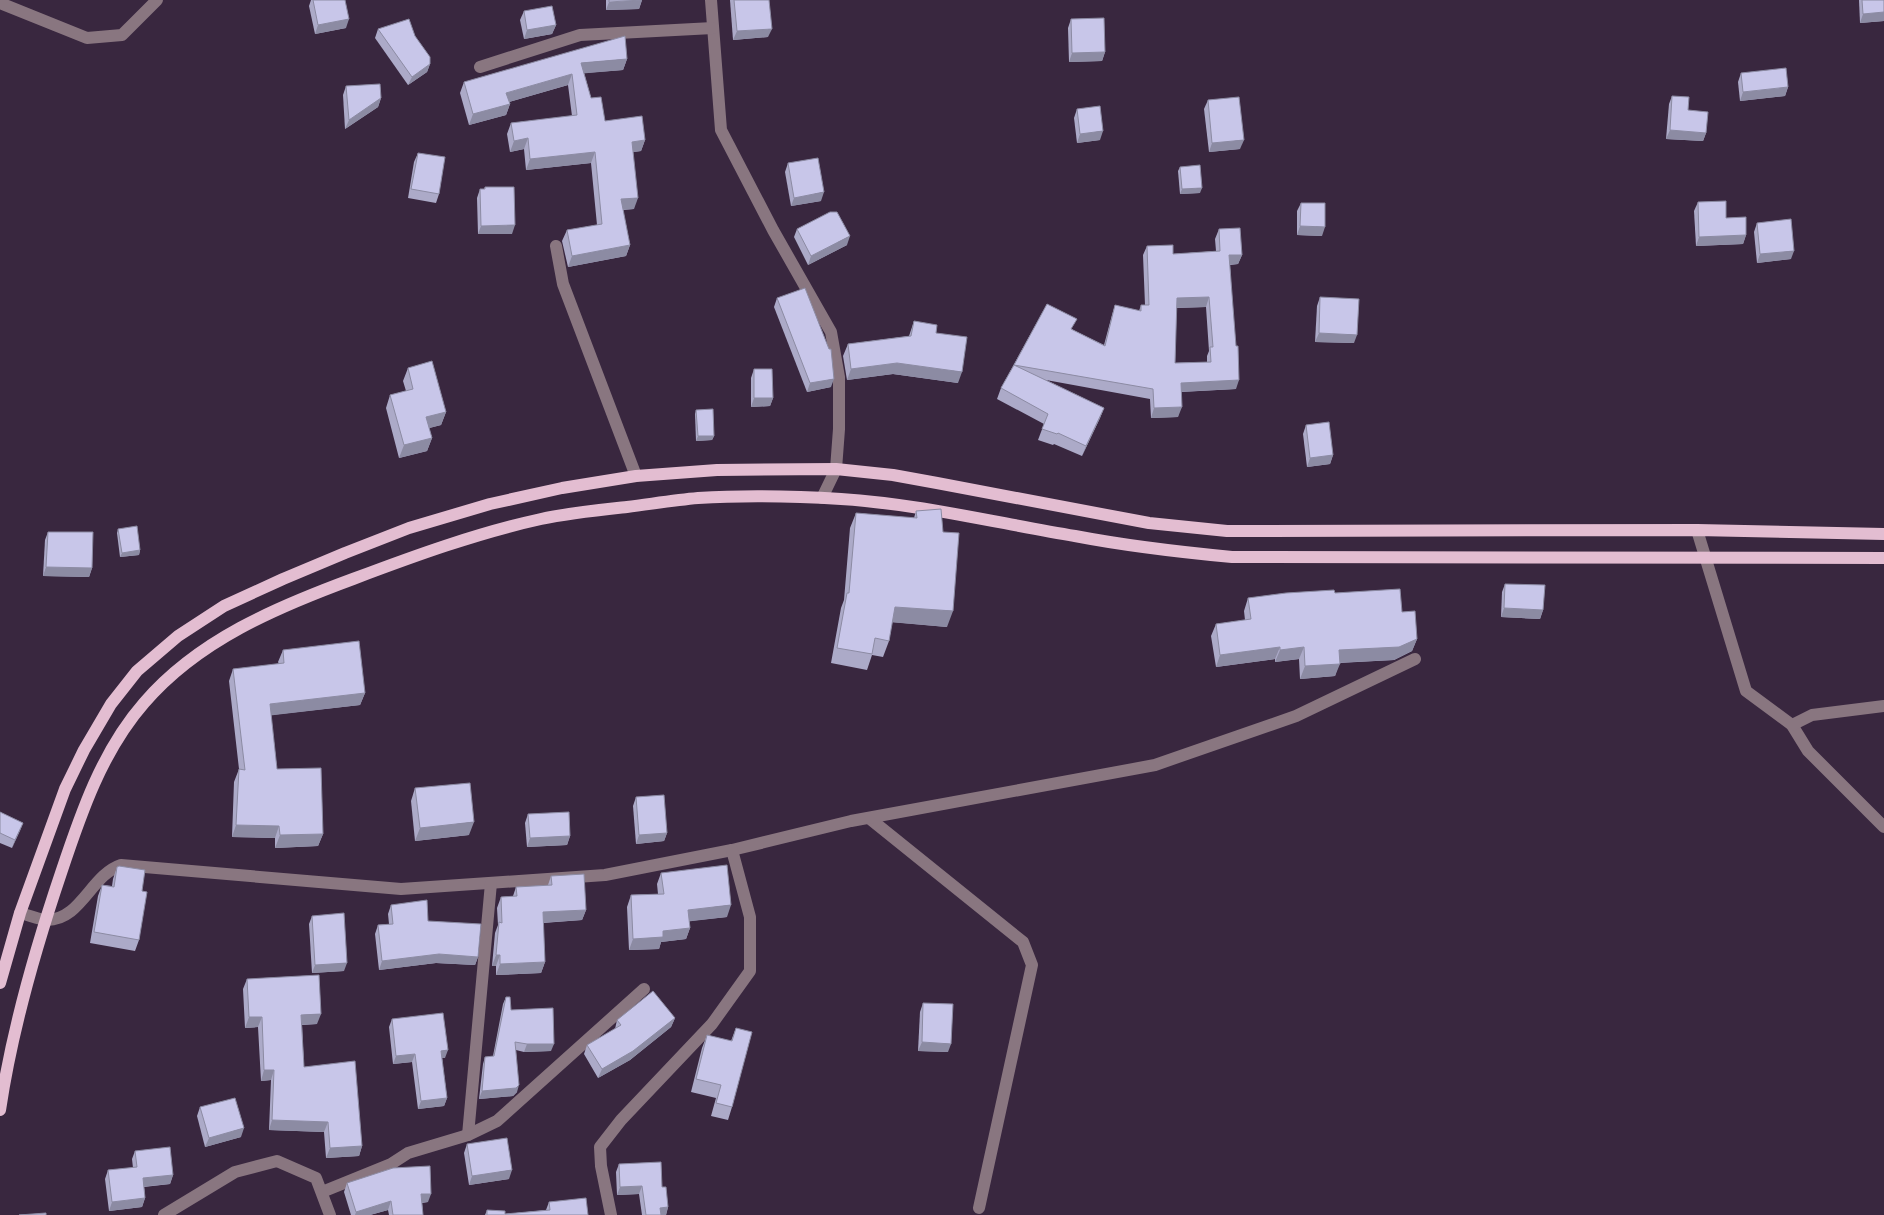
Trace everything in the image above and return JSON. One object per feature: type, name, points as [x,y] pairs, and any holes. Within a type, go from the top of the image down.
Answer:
[{"type":"main road","points":[[0,983],[20,913],[65,789],[110,704],[132,678],[178,636],[232,602],[283,578],[410,528],[490,504],[562,488],[636,476],[717,470],[836,469],[937,483],[1149,523],[1227,531],[1697,530],[1884,534]]},
{"type":"main road","points":[[0,1110],[18,1014],[72,840],[90,790],[113,746],[144,703],[177,671],[211,644],[268,614],[322,590],[482,535],[542,518],[693,498],[738,496],[844,499],[920,509],[1156,549],[1232,557],[1884,558]]},
{"type":"street","points":[[0,3],[87,38],[122,35],[157,0]]},
{"type":"street","points":[[711,0],[721,130],[774,230],[832,332],[838,376],[839,429],[836,469],[822,498]]},
{"type":"street","points":[[480,66],[580,35],[713,28]]},
{"type":"street","points":[[556,246],[563,284],[636,476]]},
{"type":"street","points":[[1697,530],[1746,691],[1792,725],[1808,751],[1884,827]]},
{"type":"street","points":[[20,913],[46,920],[60,918],[78,906],[103,875],[111,869],[121,866],[401,889],[605,875],[732,850],[869,818],[1154,766],[1296,716],[1415,659]]},
{"type":"street","points":[[1792,725],[1812,715],[1884,706]]},
{"type":"street","points":[[869,818],[1023,942],[1032,965],[979,1208]]},
{"type":"street","points":[[610,1215],[600,1166],[600,1147],[621,1120],[712,1024],[750,971],[750,917],[732,850]]},
{"type":"street","points":[[468,1135],[491,883]]},
{"type":"street","points":[[322,1192],[391,1164],[408,1153],[468,1135],[497,1121],[644,989]]},
{"type":"street","points":[[164,1215],[235,1172],[277,1161],[316,1178],[330,1215]]},
{"type":"building","points":[[313,0],[345,0],[349,19],[318,25]]},
{"type":"building","points":[[609,0],[642,0],[609,2]]},
{"type":"building","points":[[734,0],[769,0],[772,29],[737,31]]},
{"type":"building","points":[[1862,0],[1884,0],[1884,12],[1863,14]]},
{"type":"building","points":[[552,6],[556,25],[527,30],[524,11]]},
{"type":"building","points":[[1104,18],[1105,52],[1072,53],[1071,19]]},
{"type":"building","points":[[409,19],[415,36],[430,57],[430,64],[412,77],[378,29]]},
{"type":"building","points":[[625,36],[627,59],[581,63],[591,98],[601,97],[605,121],[642,116],[645,140],[632,142],[638,198],[621,199],[630,245],[572,256],[567,230],[602,224],[595,152],[530,159],[528,138],[514,141],[511,123],[577,115],[572,74],[506,93],[510,104],[473,114],[464,82]]},
{"type":"building","points":[[1786,68],[1788,87],[1743,92],[1741,73]]},
{"type":"building","points":[[380,84],[381,98],[349,120],[346,86]]},
{"type":"building","points":[[1672,96],[1689,97],[1688,110],[1708,112],[1706,133],[1670,130]]},
{"type":"building","points":[[1239,97],[1244,140],[1212,143],[1208,100]]},
{"type":"building","points":[[1100,106],[1103,131],[1080,134],[1077,109]]},
{"type":"building","points":[[418,153],[445,157],[439,194],[411,189]]},
{"type":"building","points":[[818,158],[824,192],[794,198],[788,163]]},
{"type":"building","points":[[1200,165],[1202,188],[1182,189],[1180,167]]},
{"type":"building","points":[[485,187],[514,187],[515,225],[481,226],[480,189],[485,189]]},
{"type":"building","points":[[1726,201],[1726,218],[1746,217],[1746,235],[1699,237],[1698,202]]},
{"type":"building","points":[[1301,203],[1325,203],[1325,227],[1300,226]]},
{"type":"building","points":[[830,212],[837,212],[850,236],[811,256],[797,229]]},
{"type":"building","points":[[1791,219],[1794,251],[1760,254],[1757,223]]},
{"type":"building","points":[[1240,228],[1242,255],[1229,255],[1236,346],[1238,346],[1239,380],[1181,383],[1182,407],[1154,408],[1153,389],[1014,365],[1047,304],[1077,319],[1071,329],[1105,346],[1115,305],[1141,311],[1141,305],[1149,305],[1147,246],[1173,245],[1173,254],[1220,251],[1219,229]],"holes":[[[1209,297],[1213,347],[1210,347],[1211,362],[1175,363],[1177,298]]]},
{"type":"building","points":[[805,288],[829,349],[831,349],[834,379],[810,383],[777,298]]},
{"type":"building","points":[[1320,297],[1359,299],[1357,335],[1319,333]]},
{"type":"building","points":[[914,321],[937,325],[936,333],[967,337],[962,372],[897,363],[851,369],[848,344],[911,336]]},
{"type":"building","points":[[432,361],[446,412],[426,417],[432,438],[404,445],[390,395],[413,389],[408,368]]},
{"type":"building","points":[[1014,365],[1104,408],[1086,446],[1058,433],[1042,429],[1048,414],[1001,388]]},
{"type":"building","points":[[754,369],[772,369],[773,398],[754,398]]},
{"type":"building","points":[[713,409],[714,436],[698,436],[696,410]]},
{"type":"building","points":[[1329,422],[1333,455],[1310,458],[1306,425]]},
{"type":"building","points":[[941,509],[943,532],[959,533],[953,611],[895,607],[889,641],[875,638],[872,654],[837,648],[847,593],[849,593],[856,513],[917,518],[916,511]]},
{"type":"building","points":[[137,526],[140,550],[122,553],[118,529]]},
{"type":"building","points":[[48,532],[93,532],[92,568],[46,567]]},
{"type":"building","points":[[1505,584],[1545,585],[1543,610],[1504,608]]},
{"type":"building","points":[[1400,589],[1402,612],[1415,611],[1417,639],[1399,647],[1339,650],[1340,664],[1305,666],[1304,647],[1280,650],[1280,647],[1220,655],[1216,624],[1251,619],[1248,598],[1334,590],[1335,593]]},
{"type":"building","points":[[359,641],[365,693],[270,704],[277,769],[321,768],[323,834],[280,835],[279,826],[236,825],[239,769],[245,770],[233,669],[284,663],[283,650]]},
{"type":"building","points":[[470,783],[474,822],[420,828],[415,788]]},
{"type":"building","points":[[664,795],[667,833],[639,835],[636,797]]},
{"type":"building","points":[[0,812],[23,823],[15,840],[0,833]]},
{"type":"building","points":[[569,812],[570,836],[530,838],[528,814]]},
{"type":"building","points":[[727,865],[731,905],[688,910],[690,928],[663,931],[663,937],[633,939],[631,895],[664,894],[661,873]]},
{"type":"building","points":[[117,867],[145,870],[142,891],[147,892],[139,940],[94,932],[102,885],[114,887]]},
{"type":"building","points":[[584,874],[586,910],[543,912],[545,962],[500,964],[500,955],[496,955],[499,922],[502,923],[501,897],[517,896],[516,887],[552,885],[551,876]]},
{"type":"building","points":[[427,900],[428,921],[481,924],[478,957],[439,954],[382,961],[378,925],[393,924],[391,905]]},
{"type":"building","points":[[344,913],[347,963],[315,965],[312,916]]},
{"type":"building","points":[[319,975],[321,1014],[301,1015],[304,1067],[355,1061],[362,1146],[330,1148],[328,1122],[272,1120],[274,1070],[264,1070],[262,1017],[249,1017],[247,979]]},
{"type":"building","points":[[653,991],[675,1018],[633,1051],[602,1069],[587,1045],[621,1025],[617,1020]]},
{"type":"building","points":[[506,997],[510,997],[511,1010],[553,1008],[554,1044],[515,1042],[519,1085],[516,1088],[482,1091],[485,1057],[494,1056]]},
{"type":"building","points":[[923,1003],[953,1004],[951,1044],[922,1042]]},
{"type":"building","points":[[443,1013],[448,1050],[441,1051],[447,1098],[421,1101],[415,1054],[396,1056],[392,1019]]},
{"type":"building","points":[[736,1028],[752,1032],[732,1107],[716,1103],[721,1085],[696,1079],[707,1035],[732,1041]]},
{"type":"building","points":[[235,1098],[244,1128],[209,1138],[200,1107]]},
{"type":"building","points":[[507,1138],[512,1170],[472,1176],[467,1144]]},
{"type":"building","points":[[170,1147],[173,1175],[143,1178],[145,1198],[112,1202],[108,1170],[137,1167],[135,1151]]},
{"type":"building","points":[[661,1162],[662,1187],[666,1187],[668,1207],[660,1208],[661,1215],[646,1215],[642,1186],[620,1187],[619,1164]]},
{"type":"building","points":[[430,1166],[431,1194],[421,1194],[423,1215],[393,1215],[391,1201],[356,1212],[347,1183],[393,1168]]},
{"type":"building","points":[[586,1198],[588,1215],[487,1215],[487,1210],[505,1211],[505,1214],[550,1210],[549,1202]]},
{"type":"building","points":[[46,1213],[46,1215],[19,1215]]}]
